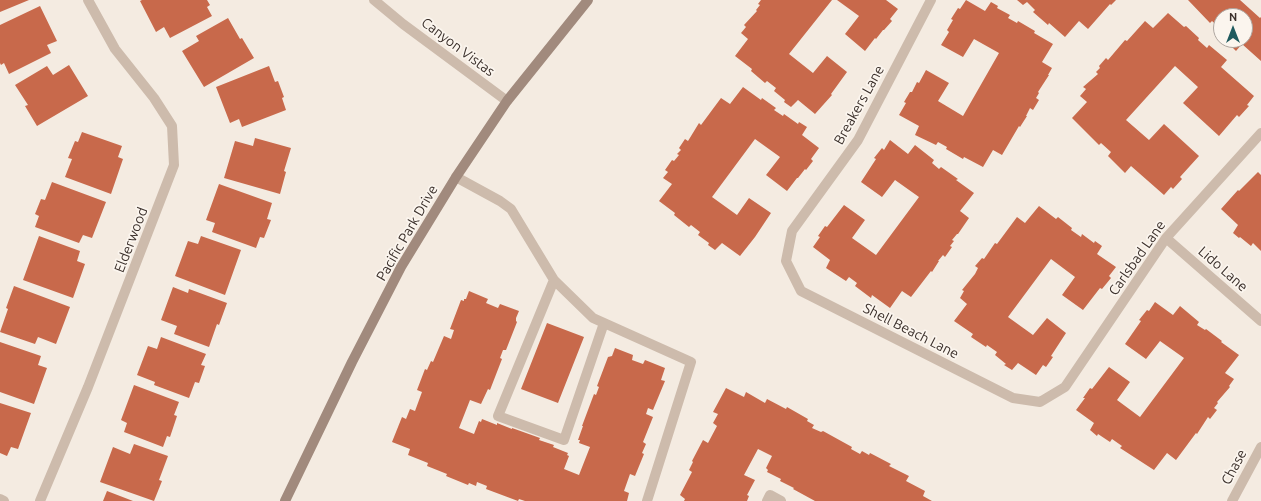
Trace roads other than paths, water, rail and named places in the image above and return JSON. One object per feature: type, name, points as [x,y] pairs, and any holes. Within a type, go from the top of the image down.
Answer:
[{"type":"main road","name":"Pacific Park Drive","points":[[285,501],[352,362],[401,267],[456,177],[507,101],[588,0]]},
{"type":"street","name":"Elderwood","points":[[40,501],[88,387],[174,165],[172,126],[154,98],[115,49],[88,0]]},
{"type":"street","name":"Canyon Vistas","points":[[374,0],[507,101]]},
{"type":"street","name":"Breakers Lane","points":[[786,261],[792,231],[858,140],[931,0]]},
{"type":"street","name":"Carlsbad Lane","points":[[1040,402],[1065,387],[1166,238],[1261,133]]},
{"type":"street","points":[[456,177],[500,201],[511,209],[554,280],[593,318],[691,362],[647,501]]},
{"type":"street","name":"Lido Lane","points":[[1166,238],[1261,321]]},
{"type":"street","name":"Shell Beach Lane","points":[[786,261],[801,291],[1013,398],[1040,402]]},
{"type":"street","points":[[554,280],[498,416],[564,440],[604,323]]},
{"type":"street","name":"Chase","points":[[1232,501],[1261,447]]},
{"type":"street","points":[[767,501],[770,495],[781,501]]},
{"type":"street","points":[[0,500],[4,501]]}]
